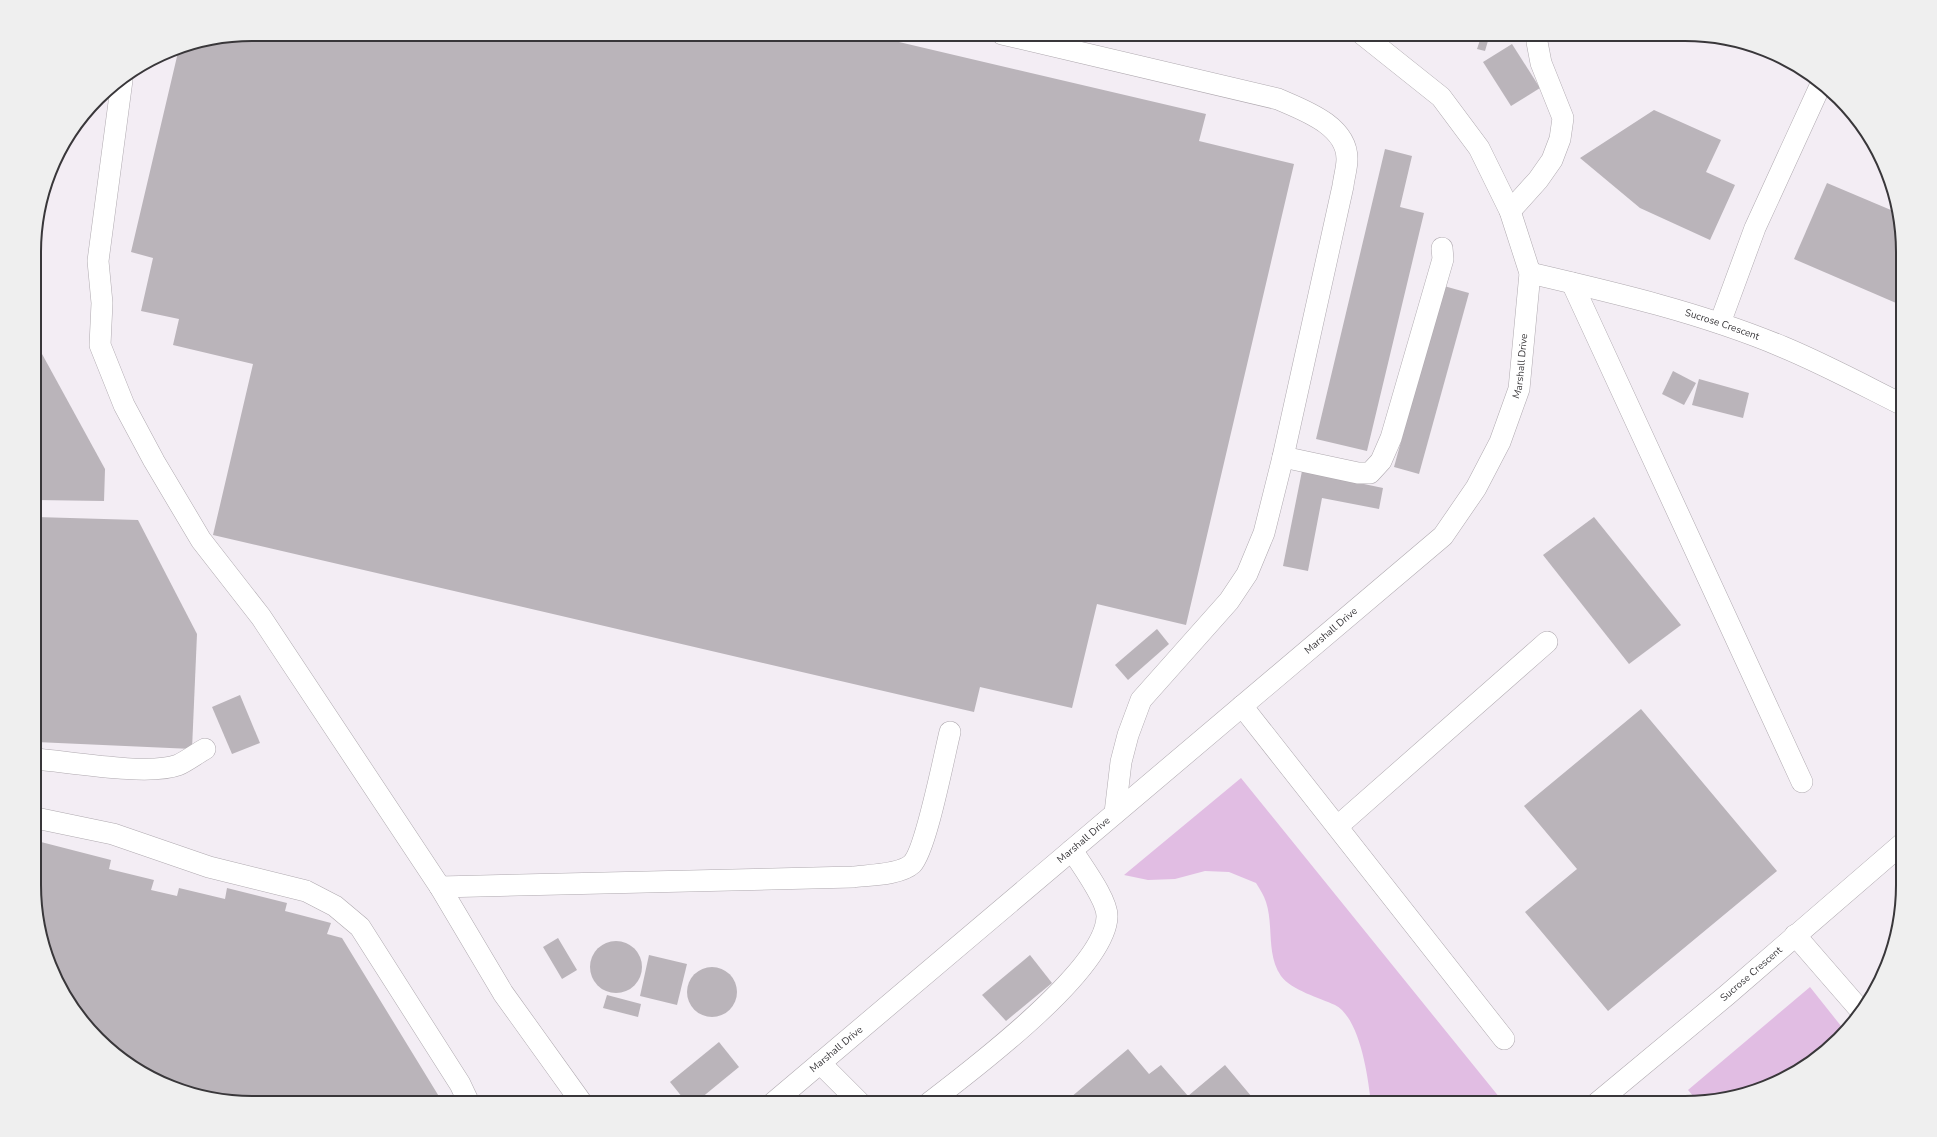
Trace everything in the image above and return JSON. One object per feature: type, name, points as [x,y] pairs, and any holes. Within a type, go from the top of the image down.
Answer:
[{"type":"lane","points":[[1032,41],[1278,99],[1309,113],[1331,128],[1343,142],[1347,158],[1343,186],[1283,457],[1264,533],[1247,574],[1229,601],[1141,700],[1128,735],[1121,762],[1115,813]]},
{"type":"lane","name":"Marshall Drive","points":[[781,1096],[1443,536],[1476,488],[1500,442],[1519,389],[1530,273],[1510,211],[1479,148],[1441,97],[1371,41]]},
{"type":"lane","points":[[1510,211],[1538,180],[1552,160],[1560,139],[1563,118],[1542,63],[1537,41]]},
{"type":"lane","points":[[121,87],[98,261],[102,303],[100,345],[124,405],[154,461],[201,540],[261,617],[440,888],[503,994],[577,1096]]},
{"type":"lane","points":[[1720,323],[1756,228],[1819,89]]},
{"type":"lane","points":[[1283,457],[1358,473],[1370,473],[1381,461],[1391,438],[1443,259],[1442,248]]},
{"type":"lane","name":"Sucrose Crescent","points":[[1530,273],[1639,298],[1720,323],[1783,347],[1896,402]]},
{"type":"lane","points":[[1572,282],[1802,782]]},
{"type":"lane","points":[[1338,826],[1548,642]]},
{"type":"lane","points":[[1242,706],[1338,826],[1504,1039]]},
{"type":"lane","points":[[440,888],[853,877],[895,872],[912,864],[922,845],[950,732]]},
{"type":"lane","points":[[41,759],[134,768],[163,769],[178,765],[205,749]]},
{"type":"lane","points":[[41,819],[113,834],[209,867],[306,891],[335,906],[360,927],[460,1084],[466,1096]]},
{"type":"lane","name":"Sucrose Crescent","points":[[1605,1096],[1727,995],[1896,848]]},
{"type":"lane","points":[[938,1096],[982,1063],[1058,994],[1089,959],[1104,935],[1108,916],[1101,895],[1072,850]]},
{"type":"lane","points":[[1795,935],[1857,1006]]},
{"type":"lane","points":[[820,1063],[853,1096]]},
{"type":"shaded area","points":[[1241,778],[1498,1096],[1370,1096],[1365,1064],[1357,1035],[1344,1012],[1335,1005],[1306,993],[1292,985],[1281,976],[1276,968],[1273,959],[1270,921],[1266,902],[1256,883],[1229,872],[1205,871],[1175,879],[1148,880],[1124,875]]},
{"type":"shaded area","points":[[1810,987],[1841,1027],[1824,1044],[1802,1060],[1766,1080],[1740,1089],[1699,1096],[1693,1096],[1688,1090]]},
{"type":"building","points":[[238,41],[895,41],[1206,114],[1199,141],[1294,164],[1186,625],[1097,604],[1072,708],[980,687],[974,712],[213,535],[253,364],[173,345],[179,319],[141,311],[153,258],[131,252],[177,55],[197,48]]},
{"type":"building","points":[[1480,41],[1488,41],[1485,51],[1477,49]]},
{"type":"building","points":[[1512,44],[1540,88],[1511,106],[1483,62]]},
{"type":"building","points":[[1654,110],[1721,140],[1706,172],[1735,185],[1710,240],[1640,208],[1580,158]]},
{"type":"building","points":[[1385,149],[1412,156],[1400,207],[1424,213],[1367,451],[1316,439]]},
{"type":"building","points":[[1827,183],[1892,210],[1896,238],[1896,303],[1794,259]]},
{"type":"building","points":[[1444,286],[1469,293],[1419,474],[1394,467]]},
{"type":"building","points":[[41,352],[105,469],[104,501],[41,500]]},
{"type":"building","points":[[1673,371],[1696,383],[1684,405],[1662,394]]},
{"type":"building","points":[[1699,379],[1749,393],[1743,418],[1692,405]]},
{"type":"building","points":[[1302,471],[1383,488],[1379,509],[1322,498],[1308,571],[1283,566]]},
{"type":"building","points":[[41,517],[138,520],[197,634],[192,749],[41,742]]},
{"type":"building","points":[[1594,517],[1681,625],[1629,664],[1543,555]]},
{"type":"building","points":[[1157,629],[1169,644],[1128,680],[1115,665]]},
{"type":"building","points":[[240,695],[260,743],[232,754],[212,707]]},
{"type":"building","points":[[1641,709],[1777,871],[1608,1011],[1525,912],[1577,869],[1524,806]]},
{"type":"building","points":[[41,842],[111,860],[109,869],[154,880],[151,890],[177,896],[179,888],[225,899],[227,888],[287,903],[285,911],[331,923],[327,934],[342,938],[439,1096],[238,1096],[211,1092],[184,1085],[146,1068],[113,1044],[93,1024],[69,990],[52,953],[45,926],[41,899]]},
{"type":"building","points":[[558,938],[577,970],[562,979],[543,947]]},
{"type":"building","points":[[611,941],[621,941],[635,948],[642,962],[642,972],[635,986],[621,993],[611,993],[601,989],[594,982],[590,972],[590,962],[594,952],[601,945]]},
{"type":"building","points":[[649,955],[687,964],[677,1005],[640,996]]},
{"type":"building","points":[[1030,955],[1052,983],[1006,1021],[982,995]]},
{"type":"building","points":[[712,967],[726,971],[733,978],[737,992],[733,1006],[726,1013],[712,1017],[698,1013],[691,1006],[687,992],[691,978],[698,971]]},
{"type":"building","points":[[607,995],[641,1004],[638,1017],[603,1008]]},
{"type":"building","points":[[719,1042],[739,1067],[704,1096],[681,1096],[670,1082]]},
{"type":"building","points":[[1128,1049],[1149,1074],[1161,1065],[1188,1096],[1072,1096]]},
{"type":"building","points":[[1225,1065],[1251,1096],[1188,1096]]}]
